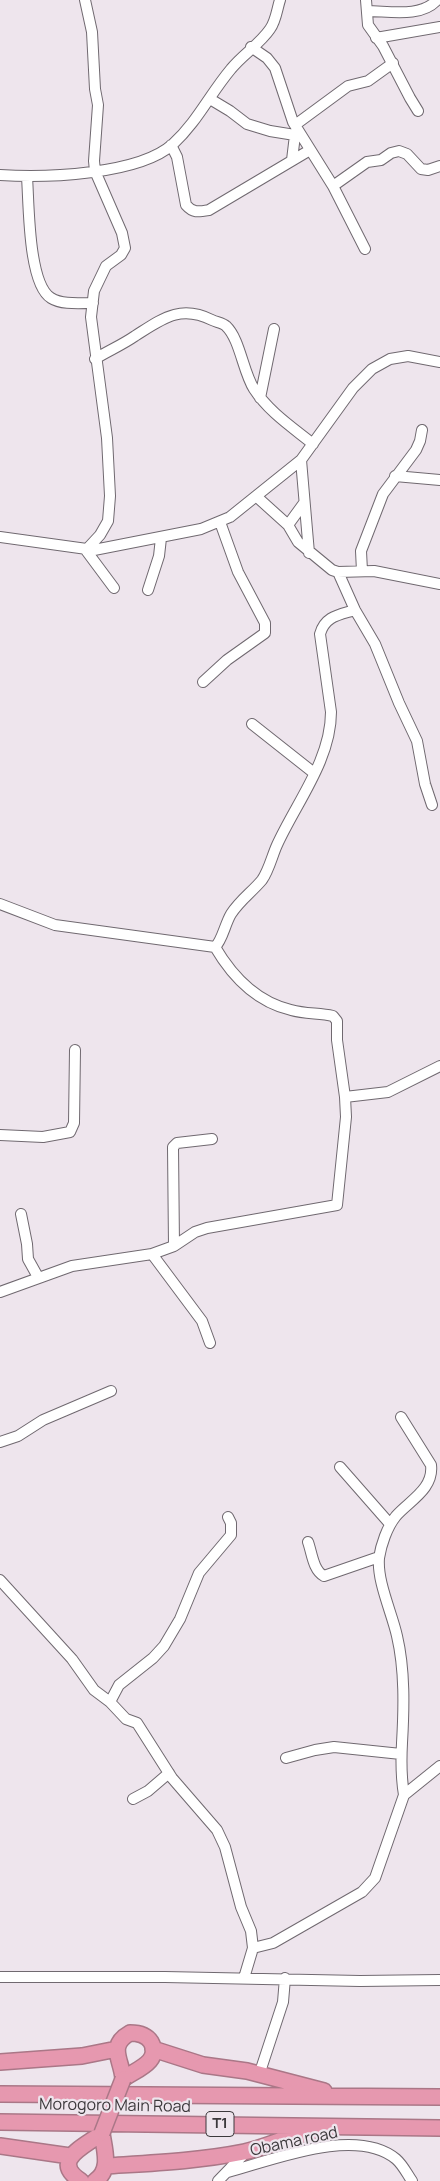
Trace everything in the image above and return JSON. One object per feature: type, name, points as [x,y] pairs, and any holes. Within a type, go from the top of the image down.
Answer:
[{"type":"highway","points":[[95,2181],[102,2176],[106,2166],[102,2133],[123,2079],[117,2049],[123,2037],[130,2033],[141,2034],[148,2038],[153,2049],[152,2058],[144,2067],[123,2079]]},
{"type":"highway","points":[[0,2062],[82,2056],[117,2049]]},
{"type":"highway","points":[[153,2049],[203,2065],[259,2074],[345,2097]]},
{"type":"highway","name":"Morogoro Main Road","points":[[0,2094],[440,2097]]},
{"type":"highway","name":"Morogoro Main Road","points":[[0,2122],[440,2128]]},
{"type":"highway","points":[[106,2166],[172,2162],[246,2152],[294,2136],[348,2126]]},
{"type":"highway","points":[[81,2181],[72,2175],[69,2168],[70,2156],[75,2150],[102,2133]]},
{"type":"highway","points":[[0,2146],[70,2156]]},
{"type":"street","points":[[85,0],[92,32],[98,105],[95,171],[122,233],[125,248],[121,255],[106,266],[94,291],[91,317],[95,359],[107,438],[110,496],[108,521],[100,535],[86,549]]},
{"type":"street","points":[[0,176],[27,177],[95,171],[138,162],[171,145],[199,116],[230,70],[271,28],[280,0]]},
{"type":"street","points":[[366,0],[368,25],[393,64],[418,111]]},
{"type":"street","points":[[367,11],[417,12],[427,9],[437,0]]},
{"type":"street","points":[[376,38],[440,27]]},
{"type":"street","points":[[251,47],[267,58],[275,68],[297,132],[332,186],[365,249]]},
{"type":"street","points":[[292,160],[297,132],[348,86],[368,81],[393,64]]},
{"type":"street","points":[[210,99],[247,124],[265,130],[297,132]]},
{"type":"street","points":[[171,145],[177,158],[186,205],[191,210],[198,212],[209,210],[310,150]]},
{"type":"street","points":[[332,186],[367,162],[381,160],[391,153],[399,151],[407,154],[421,169],[440,166]]},
{"type":"street","points":[[27,177],[30,228],[39,284],[45,294],[53,300],[93,303]]},
{"type":"street","points":[[95,359],[134,337],[160,319],[186,312],[208,318],[226,326],[234,339],[252,387],[260,398],[275,414],[313,444]]},
{"type":"street","points":[[260,398],[274,329]]},
{"type":"street","points":[[0,537],[94,550],[161,538],[201,529],[220,522],[257,497],[302,460],[353,388],[372,370],[390,359],[408,356],[440,362]]},
{"type":"street","points":[[362,571],[361,551],[377,514],[383,494],[416,450],[422,430]]},
{"type":"street","points":[[302,460],[309,553]]},
{"type":"street","points":[[395,476],[440,480]]},
{"type":"street","points":[[257,497],[288,525],[298,542],[309,553],[326,566],[338,572],[374,571],[440,584]]},
{"type":"street","points":[[288,525],[304,503]]},
{"type":"street","points":[[202,682],[227,660],[265,634],[266,629],[266,623],[238,572],[220,522]]},
{"type":"street","points":[[148,590],[159,556],[161,538]]},
{"type":"street","points":[[86,549],[114,588]]},
{"type":"street","points":[[338,572],[355,610],[375,644],[399,703],[418,741],[425,784],[432,805]]},
{"type":"street","points":[[215,947],[220,941],[225,923],[236,906],[265,875],[277,844],[323,755],[331,722],[329,691],[320,634],[328,618],[355,610]]},
{"type":"street","points":[[252,724],[314,773]]},
{"type":"street","points":[[0,904],[55,925],[215,947],[237,979],[266,1000],[291,1010],[334,1016],[337,1021],[337,1040],[346,1117],[337,1205],[207,1228],[195,1232],[174,1246],[152,1254],[77,1265],[38,1277],[0,1292]]},
{"type":"street","points":[[0,1135],[44,1137],[70,1132],[74,1123],[75,1050]]},
{"type":"street","points":[[345,1097],[388,1092],[440,1066]]},
{"type":"street","points":[[174,1246],[173,1146],[177,1143],[212,1139]]},
{"type":"street","points":[[21,1214],[28,1244],[28,1259],[38,1277]]},
{"type":"street","points":[[152,1254],[202,1320],[210,1343]]},
{"type":"street","points":[[0,1442],[18,1436],[43,1420],[111,1390]]},
{"type":"street","points":[[253,1948],[273,1942],[370,1886],[375,1878],[404,1796],[400,1768],[403,1681],[400,1653],[382,1579],[379,1557],[390,1524],[397,1514],[422,1492],[436,1470],[431,1465],[402,1417]]},
{"type":"street","points":[[340,1466],[390,1524]]},
{"type":"street","points":[[110,1702],[120,1685],[153,1658],[164,1646],[180,1619],[199,1573],[231,1535],[231,1522],[228,1517]]},
{"type":"street","points":[[308,1542],[316,1566],[324,1576],[379,1557]]},
{"type":"street","points":[[0,1580],[72,1659],[94,1690],[110,1702],[126,1719],[137,1724],[169,1773],[217,1830],[225,1847],[239,1902],[251,1931],[253,1948],[244,1978]]},
{"type":"street","points":[[286,1758],[315,1750],[334,1748],[401,1754]]},
{"type":"street","points":[[404,1796],[440,1766]]},
{"type":"street","points":[[133,1799],[148,1791],[169,1773]]},
{"type":"street","points":[[0,1977],[285,1978],[360,1981],[440,1980]]},
{"type":"street","points":[[259,2074],[283,2002],[285,1978]]},
{"type":"street","name":"Obama road","points":[[228,2172],[334,2145],[361,2146],[376,2149],[396,2159],[412,2181]]},
{"type":"street","name":"Obama road","points":[[218,2181],[246,2152]]}]
